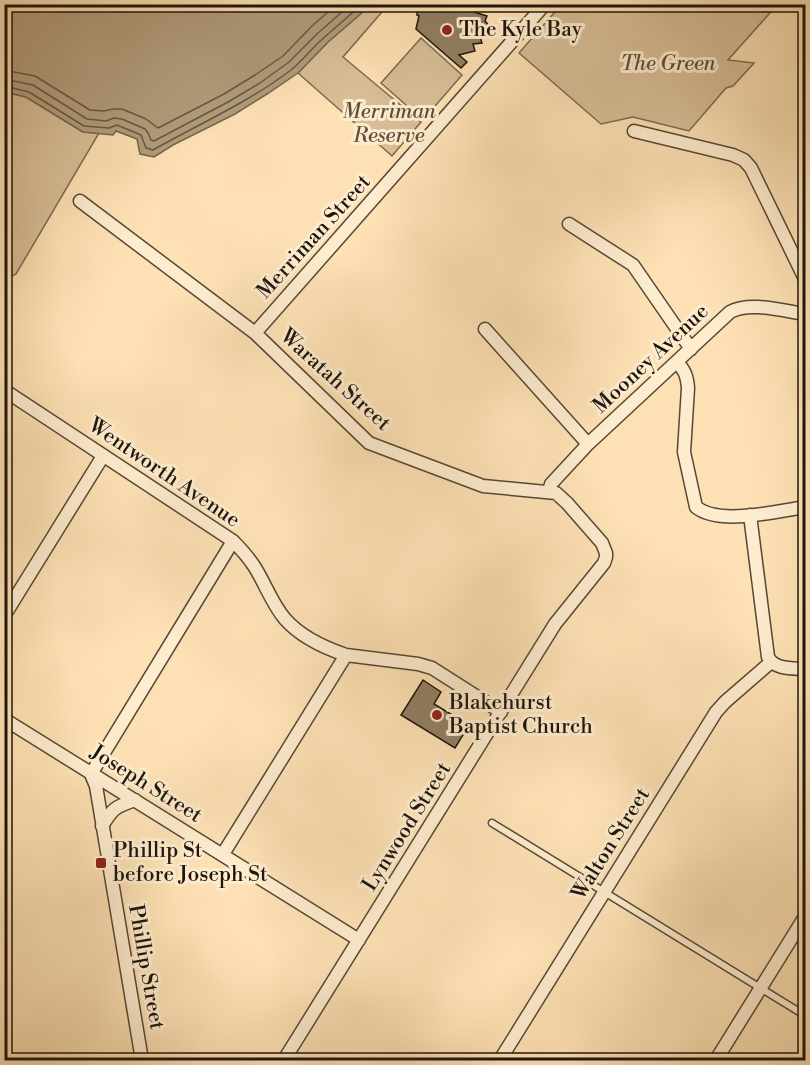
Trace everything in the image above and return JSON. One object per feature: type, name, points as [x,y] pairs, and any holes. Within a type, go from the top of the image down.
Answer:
[{"type":"street","name":"Merriman Street","points":[[255,333],[545,4]]},
{"type":"street","points":[[634,131],[733,154],[744,160],[751,168],[806,281]]},
{"type":"street","name":"Waratah Street","points":[[80,201],[255,333],[373,445],[483,486],[549,492]]},
{"type":"street","points":[[569,224],[633,265],[691,349]]},
{"type":"street","name":"Mooney Avenue","points":[[549,492],[551,484],[588,444],[730,312],[738,308],[751,307],[806,314]]},
{"type":"street","points":[[485,329],[588,444]]},
{"type":"street","points":[[677,362],[685,372],[687,379],[684,452],[696,507],[707,513],[727,517],[806,507]]},
{"type":"street","name":"Wentworth Avenue","points":[[4,390],[233,542],[244,552],[280,612],[296,629],[346,655],[418,664],[432,668],[501,712]]},
{"type":"street","points":[[4,616],[104,456]]},
{"type":"street","name":"Lynwood Street","points":[[284,1060],[561,615],[602,566],[606,558],[602,543],[567,503],[556,493],[549,492]]},
{"type":"street","points":[[750,515],[766,652],[771,662],[781,667],[806,669]]},
{"type":"street","points":[[91,774],[233,542]]},
{"type":"street","points":[[223,854],[346,655]]},
{"type":"street","name":"Walton Street","points":[[500,1060],[716,712],[771,662]]},
{"type":"street","name":"Joseph Street","points":[[4,719],[359,940]]},
{"type":"street","name":"Phillip Street","points":[[91,774],[96,786],[142,1060]]},
{"type":"street","points":[[102,826],[111,811],[135,800]]},
{"type":"street","points":[[716,1060],[806,915]]},
{"type":"lane","points":[[492,823],[806,1016]]},
{"type":"green space","name":"Merriman Reserve","points":[[371,5],[388,5],[343,57],[421,122],[392,156],[298,73],[328,42]]},
{"type":"green space","name":"The Green","points":[[561,5],[777,5],[728,60],[754,63],[733,86],[726,88],[689,131],[633,117],[601,124],[519,53]]},
{"type":"green space","points":[[421,38],[462,75],[423,120],[381,83]]},
{"type":"green space","points":[[5,92],[26,97],[83,132],[99,133],[16,274],[5,280]]},
{"type":"water","points":[[5,4],[371,5],[328,42],[298,73],[235,114],[154,157],[140,154],[137,139],[116,131],[113,135],[83,132],[26,97],[5,92]]},
{"type":"building","name":"The Kyle Bay","points":[[443,4],[487,16],[485,21],[492,29],[479,34],[482,43],[473,44],[475,51],[459,55],[467,62],[461,68],[416,29],[419,16],[417,6],[431,9]]},
{"type":"building","points":[[423,680],[441,692],[434,704],[469,725],[455,748],[401,715]]},
{"type":"place","name":"The Kyle Bay","points":[[447,30]]},
{"type":"place","name":"Blakehurst Baptist Church","points":[[437,715]]},
{"type":"place","name":"Phillip St before Joseph St","points":[[101,863]]}]
